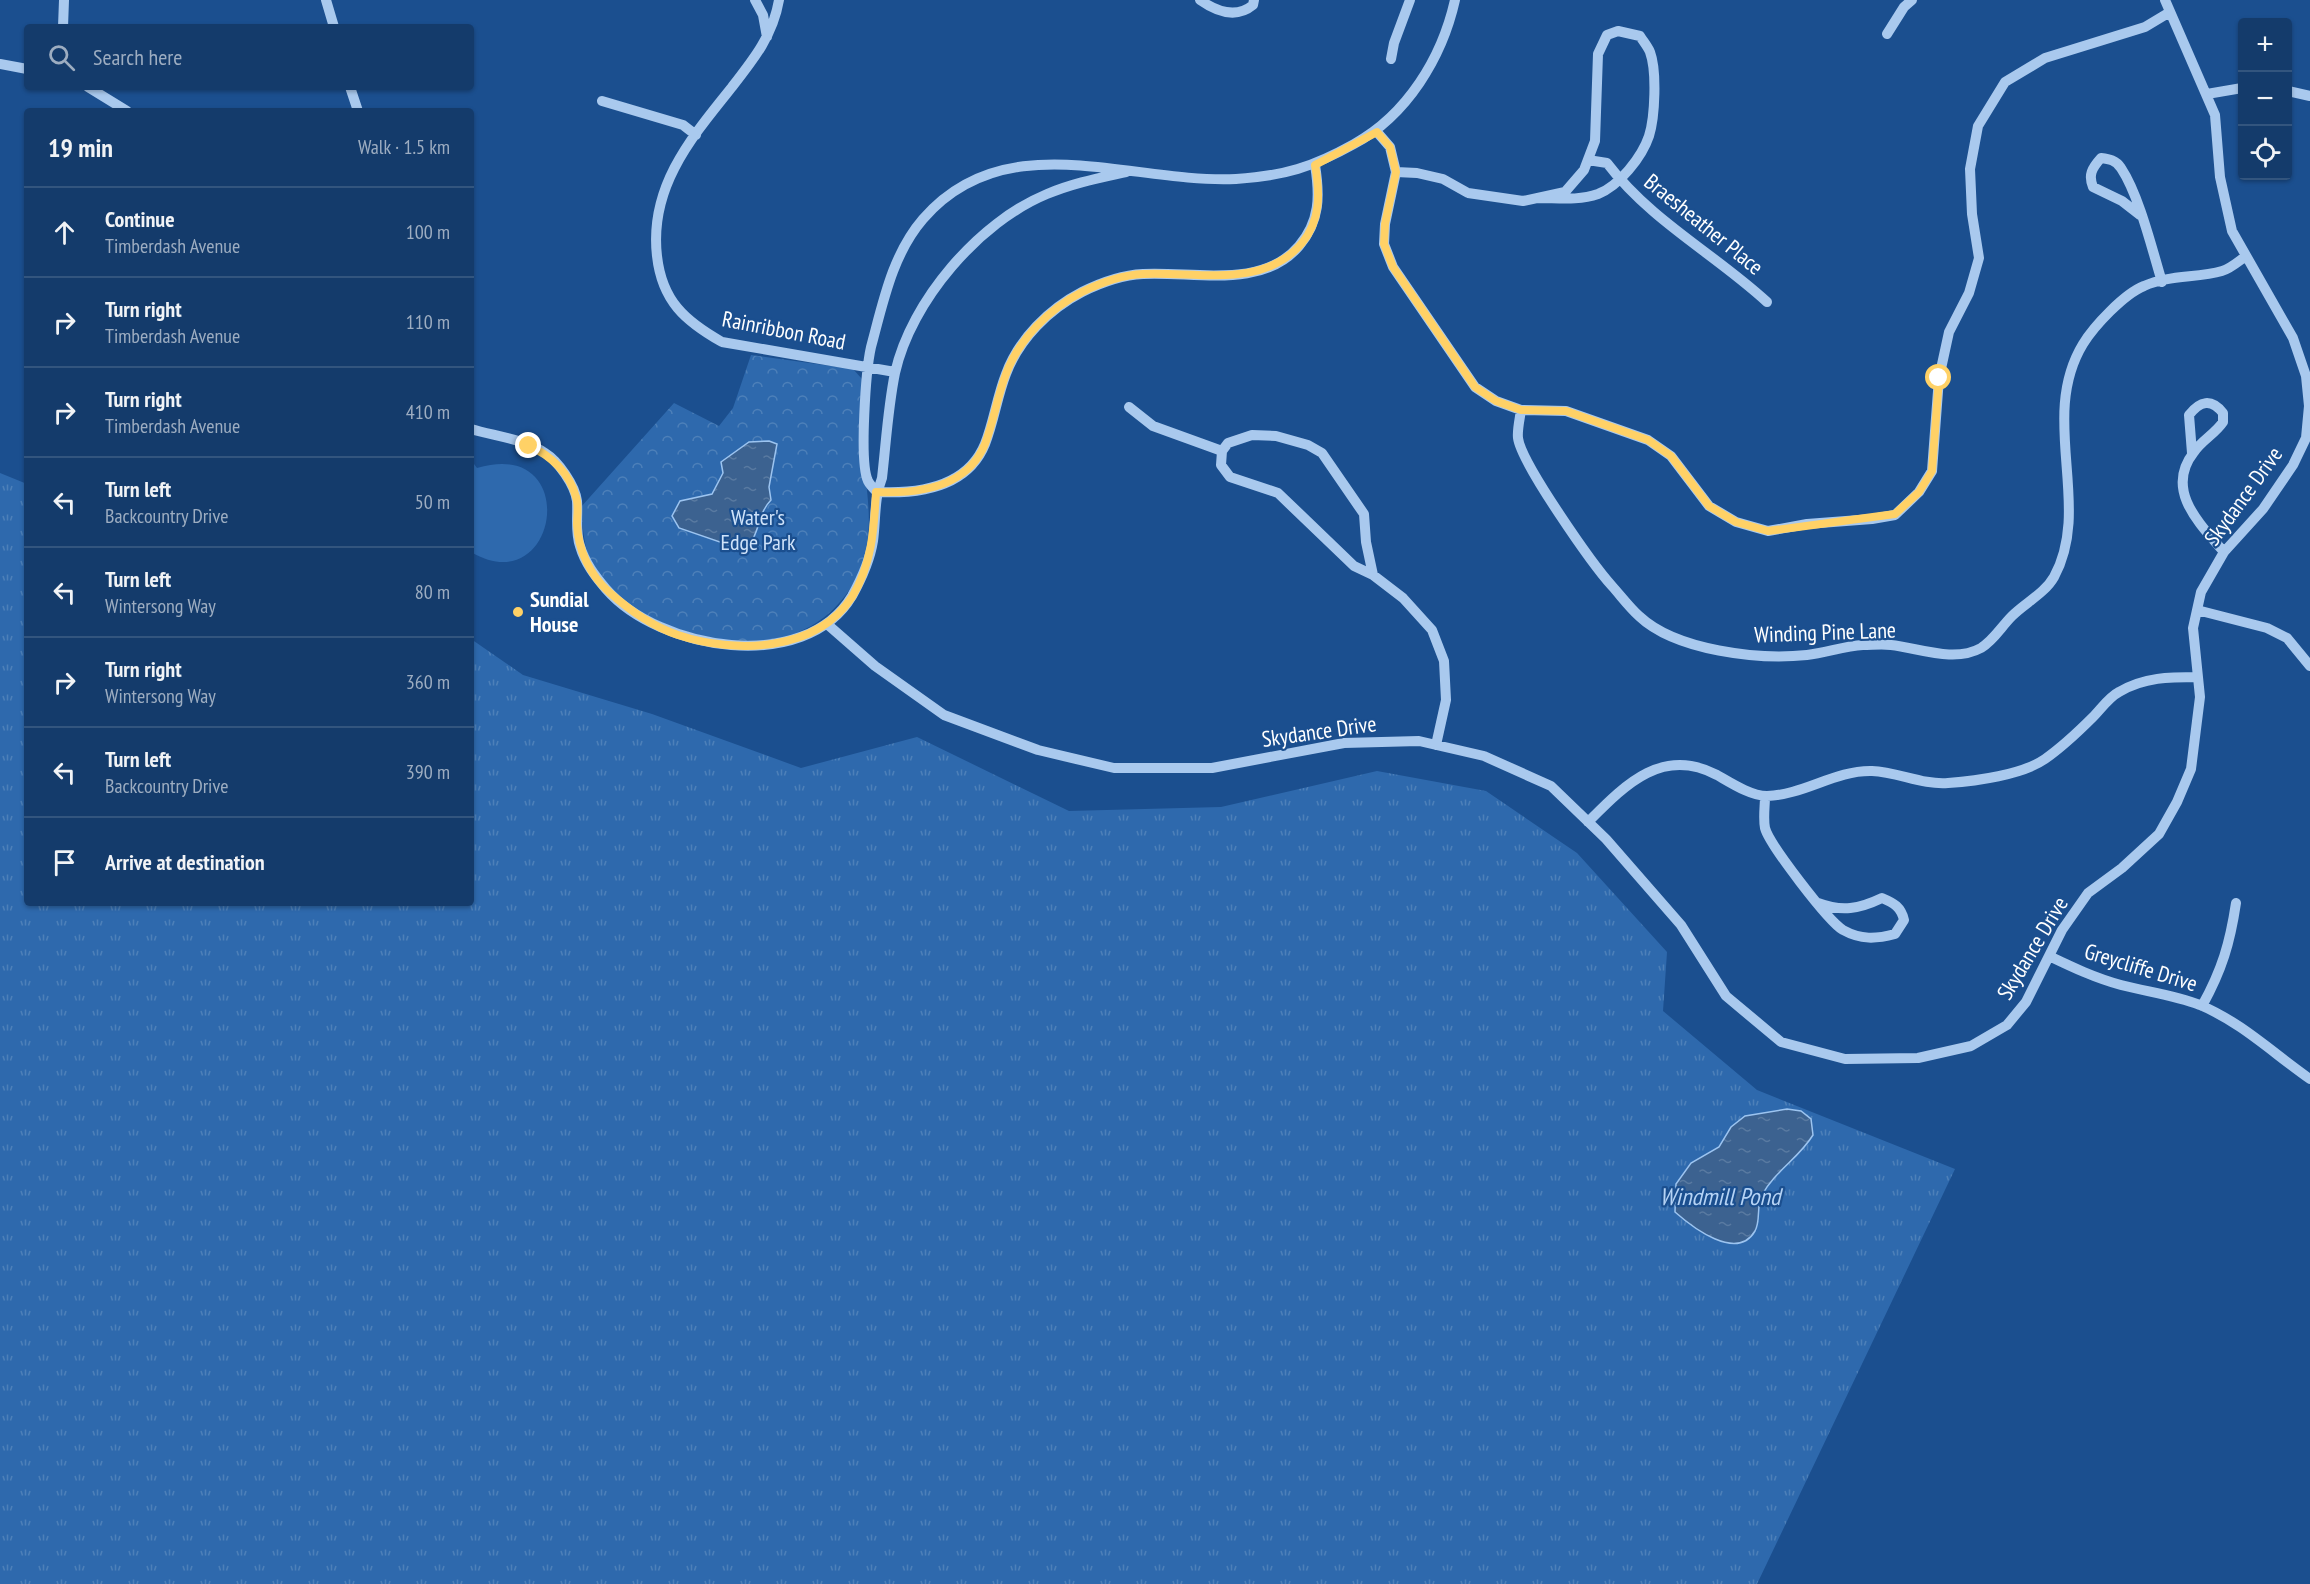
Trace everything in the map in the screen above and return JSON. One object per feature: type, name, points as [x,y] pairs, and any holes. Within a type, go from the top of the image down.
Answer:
[{"type":"street","points":[[63,24],[64,0]]},
{"type":"street","points":[[326,0],[333,24]]},
{"type":"street","points":[[755,0],[763,15],[767,37]]},
{"type":"street","name":"Rainribbon Road","points":[[779,0],[776,19],[761,51],[696,135],[674,168],[657,212],[655,242],[659,274],[678,313],[697,328],[722,342],[895,372]]},
{"type":"street","points":[[1200,0],[1214,9],[1232,14],[1244,12],[1254,5],[1254,0]]},
{"type":"street","points":[[1391,59],[1394,43],[1410,0]]},
{"type":"street","points":[[876,492],[867,480],[864,433],[866,366],[895,265],[909,237],[924,218],[946,198],[976,179],[1022,165],[1051,162],[1126,172],[1235,179],[1281,174],[1315,165],[1377,132],[1414,91],[1436,54],[1455,0]]},
{"type":"street","points":[[1887,34],[1904,7],[1912,0]]},
{"type":"street","name":"Skydance Drive","points":[[827,624],[874,666],[944,714],[1038,750],[1114,768],[1212,768],[1344,743],[1419,741],[1484,756],[1551,786],[1588,822],[1681,925],[1726,996],[1781,1042],[1845,1059],[1918,1058],[1971,1046],[2007,1025],[2026,1002],[2062,930],[2088,893],[2122,868],[2159,834],[2177,802],[2191,769],[2200,697],[2193,628],[2201,591],[2224,552],[2263,508],[2293,465],[2306,438],[2309,406],[2306,376],[2293,338],[2232,231],[2220,177],[2215,115],[2165,0]]},
{"type":"street","points":[[1377,132],[1390,147],[1396,172],[1385,224],[1384,244],[1393,267],[1475,387],[1496,401],[1521,410],[1566,411],[1647,439],[1671,456],[1709,506],[1736,522],[1768,531],[1895,514],[1919,492],[1932,471],[1939,378],[1947,340],[1969,293],[1979,258],[1972,214],[1970,169],[1978,126],[2006,81],[2045,58],[2145,27],[2170,12]]},
{"type":"street","points":[[1396,172],[1417,173],[1443,179],[1468,193],[1523,201],[1565,192],[1584,170],[1588,160],[1596,129],[1598,54],[1607,34],[1618,31],[1640,36],[1650,52],[1653,77],[1650,127],[1637,158],[1619,179],[1600,193],[1578,198],[1538,198]]},
{"type":"street","points":[[0,64],[24,68]]},
{"type":"street","points":[[2207,94],[2238,89]]},
{"type":"street","points":[[93,90],[122,108]]},
{"type":"street","points":[[351,90],[357,108]]},
{"type":"street","points":[[2292,92],[2310,96]]},
{"type":"street","points":[[602,101],[683,125],[696,135]]},
{"type":"street","points":[[2140,215],[2122,201],[2093,187],[2090,179],[2093,168],[2101,158],[2112,160],[2120,166],[2140,215],[2162,282]]},
{"type":"street","name":"Braesheather Place","points":[[1588,160],[1607,163],[1619,179],[1667,226],[1740,277],[1767,302]]},
{"type":"street","points":[[876,492],[914,492],[933,489],[950,482],[970,465],[984,447],[1006,372],[1020,346],[1059,305],[1117,279],[1142,274],[1235,274],[1263,270],[1278,263],[1308,236],[1318,210],[1315,165]]},
{"type":"street","points":[[474,430],[546,453],[566,475],[577,498],[579,545],[590,569],[608,591],[642,617],[678,635],[721,644],[758,646],[793,640],[827,624],[851,598],[866,569],[873,541],[876,492],[882,478],[895,372],[921,311],[936,286],[964,252],[987,231],[1045,195],[1076,183],[1126,172]]},
{"type":"street","name":"Winding Pine Lane","points":[[1521,410],[1518,438],[1541,485],[1608,581],[1641,618],[1680,639],[1726,653],[1774,657],[1809,655],[1859,645],[1890,645],[1932,652],[1964,654],[1979,649],[1994,638],[2011,617],[2053,580],[2067,544],[2063,409],[2069,374],[2083,344],[2113,309],[2144,286],[2224,271],[2246,256]]},
{"type":"street","points":[[2192,453],[2189,415],[2196,406],[2204,402],[2212,403],[2223,413],[2223,422],[2192,453],[2184,473],[2182,490],[2188,509],[2224,552]]},
{"type":"street","points":[[1129,407],[1153,426],[1222,451]]},
{"type":"street","points":[[1373,575],[1366,542],[1364,514],[1322,453],[1308,445],[1276,436],[1252,435],[1228,443],[1222,451],[1221,465],[1230,477],[1278,493],[1354,566],[1373,575],[1403,598],[1432,630],[1444,661],[1446,700],[1436,745]]},
{"type":"street","points":[[2197,610],[2277,633],[2287,638],[2310,666]]},
{"type":"street","points":[[1588,822],[1618,792],[1650,770],[1678,764],[1701,767],[1738,786],[1765,796],[1802,791],[1837,776],[1873,771],[1914,781],[1947,783],[2004,775],[2043,760],[2079,731],[2117,692],[2150,679],[2198,677]]},
{"type":"street","points":[[1765,796],[1765,828],[1776,850],[1818,903],[1842,929],[1871,940],[1896,934],[1904,920],[1902,910],[1894,903],[1882,898],[1854,909],[1836,909],[1818,903]]},
{"type":"street","points":[[2202,1006],[2222,971],[2232,934],[2235,903]]},
{"type":"street","name":"Greycliffe Drive","points":[[2049,956],[2083,973],[2123,985],[2160,991],[2202,1006],[2254,1036],[2310,1079]]},
{"type":"green space","name":"Water's Edge Park","points":[[751,355],[853,369],[862,379],[860,429],[869,523],[864,560],[857,577],[845,596],[830,613],[811,626],[790,635],[765,640],[737,641],[681,630],[654,619],[629,604],[609,586],[593,565],[585,544],[581,507],[674,403],[719,426],[733,408]]},
{"type":"green space","points":[[474,464],[477,468],[511,465],[533,475],[545,494],[547,518],[540,540],[524,556],[501,562],[474,553]]},
{"type":"green space","points":[[0,473],[24,483],[24,906],[474,906],[474,641],[523,675],[652,714],[801,768],[917,737],[1069,811],[1221,807],[1377,771],[1486,791],[1577,853],[1667,952],[1663,1011],[1757,1090],[1955,1169],[1757,1584],[0,1584]]},
{"type":"water","points":[[769,441],[777,444],[769,487],[771,500],[763,512],[749,545],[743,550],[679,528],[672,516],[680,501],[712,494],[723,473],[721,462],[749,442]]},
{"type":"water","name":"Windmill Pond","points":[[1787,1109],[1801,1111],[1811,1119],[1813,1135],[1801,1151],[1767,1186],[1760,1199],[1757,1227],[1747,1240],[1726,1243],[1715,1239],[1692,1226],[1675,1212],[1676,1184],[1691,1163],[1719,1147],[1731,1127],[1745,1116]]},
{"type":"place","name":"Sundial House","points":[[518,612]]},
{"type":"route","points":[[529,446],[546,453],[566,475],[577,498],[579,545],[590,569],[608,591],[642,617],[678,635],[721,644],[758,646],[793,640],[827,624],[851,598],[866,569],[873,541],[876,492],[896,493],[933,489],[950,482],[970,465],[984,447],[1006,372],[1020,346],[1059,305],[1084,291],[1117,279],[1142,274],[1235,274],[1263,270],[1278,263],[1308,236],[1318,210],[1319,191],[1315,165],[1377,132],[1390,147],[1396,172],[1385,224],[1384,244],[1393,267],[1475,387],[1496,401],[1521,410],[1566,411],[1607,423],[1648,440],[1671,456],[1709,506],[1736,522],[1768,531],[1807,524],[1872,519],[1895,514],[1919,492],[1932,471],[1939,378]]}]
